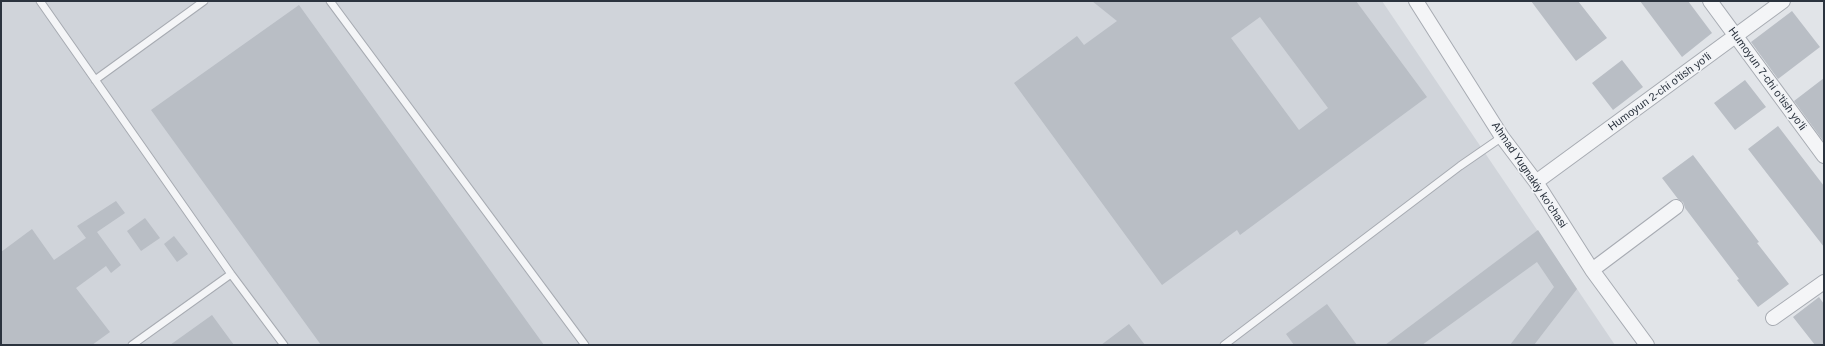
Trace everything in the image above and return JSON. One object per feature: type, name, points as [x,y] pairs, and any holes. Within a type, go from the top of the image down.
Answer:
[{"type":"street","name":"Ahmad Yugnakiy ko'chasi","points":[[1416,1],[1502,137],[1536,182],[1592,270],[1647,345]]},
{"type":"street","name":"Humoyun 7-chi o'tish yo'li","points":[[1710,1],[1824,156]]},
{"type":"street","name":"Humoyun 2-chi o'tish yo'li","points":[[1536,182],[1737,37],[1783,1]]},
{"type":"street","points":[[1592,270],[1676,207]]},
{"type":"street","points":[[1773,318],[1824,282]]},
{"type":"lane","points":[[40,1],[231,274],[284,345]]},
{"type":"lane","points":[[95,80],[204,1]]},
{"type":"lane","points":[[330,1],[585,345]]},
{"type":"lane","points":[[1224,345],[1460,166],[1502,137]]},
{"type":"lane","points":[[132,345],[231,274]]},
{"type":"shaded area","points":[[1,1],[1382,1],[1615,345],[1,345]]},
{"type":"building","points":[[1092,1],[1356,1],[1427,97],[1240,235],[1237,230],[1162,285],[1014,83],[1077,36],[1084,45],[1117,21]],"holes":[[[1260,17],[1328,108],[1299,130],[1231,38]]]},
{"type":"building","points":[[1531,1],[1578,1],[1607,38],[1576,61]]},
{"type":"building","points":[[1640,1],[1688,1],[1712,33],[1682,57]]},
{"type":"building","points":[[299,5],[544,345],[321,345],[151,110]]},
{"type":"building","points":[[1792,11],[1820,47],[1778,79],[1751,42]]},
{"type":"building","points":[[1622,60],[1643,87],[1613,110],[1592,83]]},
{"type":"building","points":[[1824,78],[1824,142],[1794,101]]},
{"type":"building","points":[[1745,80],[1766,107],[1735,130],[1714,103]]},
{"type":"building","points":[[1778,126],[1824,186],[1824,247],[1748,149]]},
{"type":"building","points":[[1693,155],[1789,284],[1758,307],[1737,280],[1739,279],[1685,208],[1683,202],[1678,199],[1662,178]]},
{"type":"building","points":[[116,201],[125,213],[97,232],[121,265],[111,273],[106,266],[76,288],[110,332],[92,345],[1,345],[1,252],[32,229],[54,260],[86,238],[77,226]]},
{"type":"building","points":[[145,218],[160,238],[141,251],[127,231]]},
{"type":"building","points":[[1538,230],[1577,289],[1534,345],[1510,345],[1554,287],[1537,262],[1422,345],[1385,345]]},
{"type":"building","points":[[174,236],[188,254],[177,262],[164,244]]},
{"type":"building","points":[[1819,297],[1824,304],[1824,345],[1815,345],[1793,317]]},
{"type":"building","points":[[1327,304],[1357,345],[1294,345],[1286,334]]},
{"type":"building","points":[[212,315],[234,345],[170,345]]},
{"type":"building","points":[[1129,324],[1145,345],[1101,345]]}]
